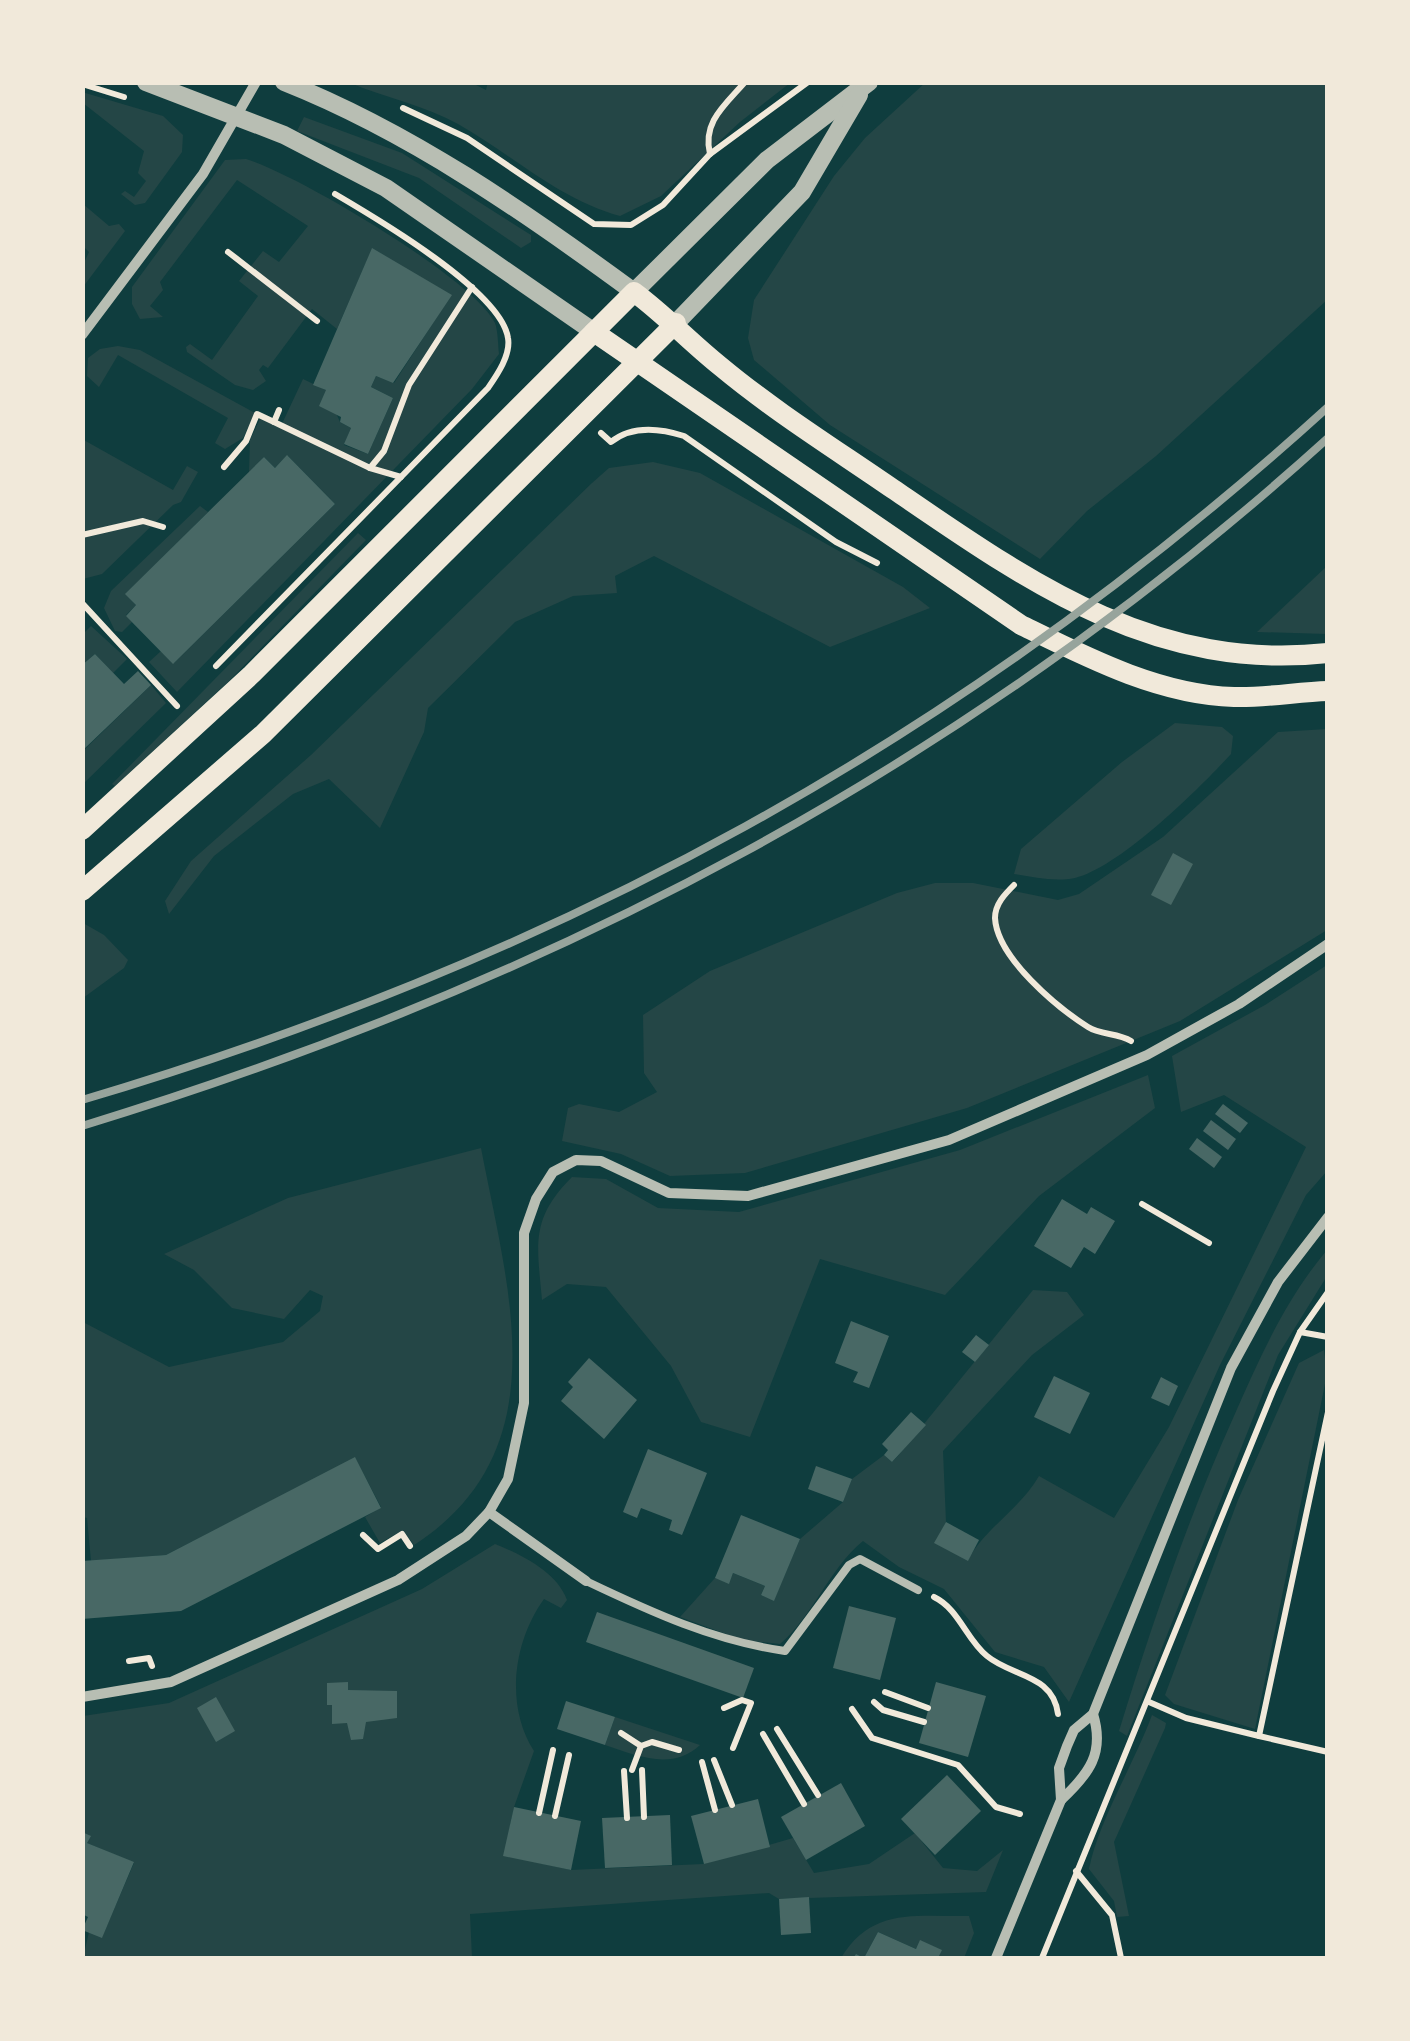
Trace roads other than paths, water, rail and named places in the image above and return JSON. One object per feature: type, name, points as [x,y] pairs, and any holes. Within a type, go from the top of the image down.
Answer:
[{"type":"main road","points":[[82,830],[252,674],[634,292],[676,323],[718,365],[1049,592],[1114,623],[1178,645],[1247,657],[1328,652]]},
{"type":"main road","points":[[82,891],[264,734],[676,323]]},
{"type":"main road","points":[[594,332],[1021,625],[1088,658],[1161,684],[1233,698],[1328,690]]},
{"type":"street","points":[[146,82],[238,116],[386,188],[594,332]]},
{"type":"street","points":[[82,335],[203,174],[256,82]]},
{"type":"street","points":[[284,82],[372,121],[410,143],[634,292],[767,160],[867,84]]},
{"type":"street","points":[[676,323],[802,192],[867,84]]},
{"type":"street","points":[[82,1697],[171,1682],[398,1580],[466,1536],[489,1512],[508,1479],[524,1403],[524,1233],[536,1199],[553,1172],[576,1160],[601,1161],[669,1193],[748,1196],[949,1140],[1148,1054],[1239,1004],[1328,944]]},
{"type":"street","points":[[996,1958],[1061,1800],[1063,1757],[1074,1730],[1093,1714],[1231,1368],[1278,1282],[1328,1217]]},
{"type":"street","points":[[489,1512],[586,1581]]},
{"type":"street","points":[[1061,1800],[1084,1779],[1097,1748],[1100,1738],[1093,1714]]},
{"type":"lane","points":[[586,1581],[652,1613],[738,1645],[786,1651],[849,1565],[860,1558],[918,1590]]},
{"type":"railway","points":[[82,1100],[258,1043],[426,979],[589,907],[746,826],[897,736],[1044,637],[1188,527],[1328,407]]},
{"type":"railway","points":[[82,1126],[255,1069],[423,1005],[586,933],[744,852],[897,763],[1045,665],[1189,557],[1328,438]]}]
